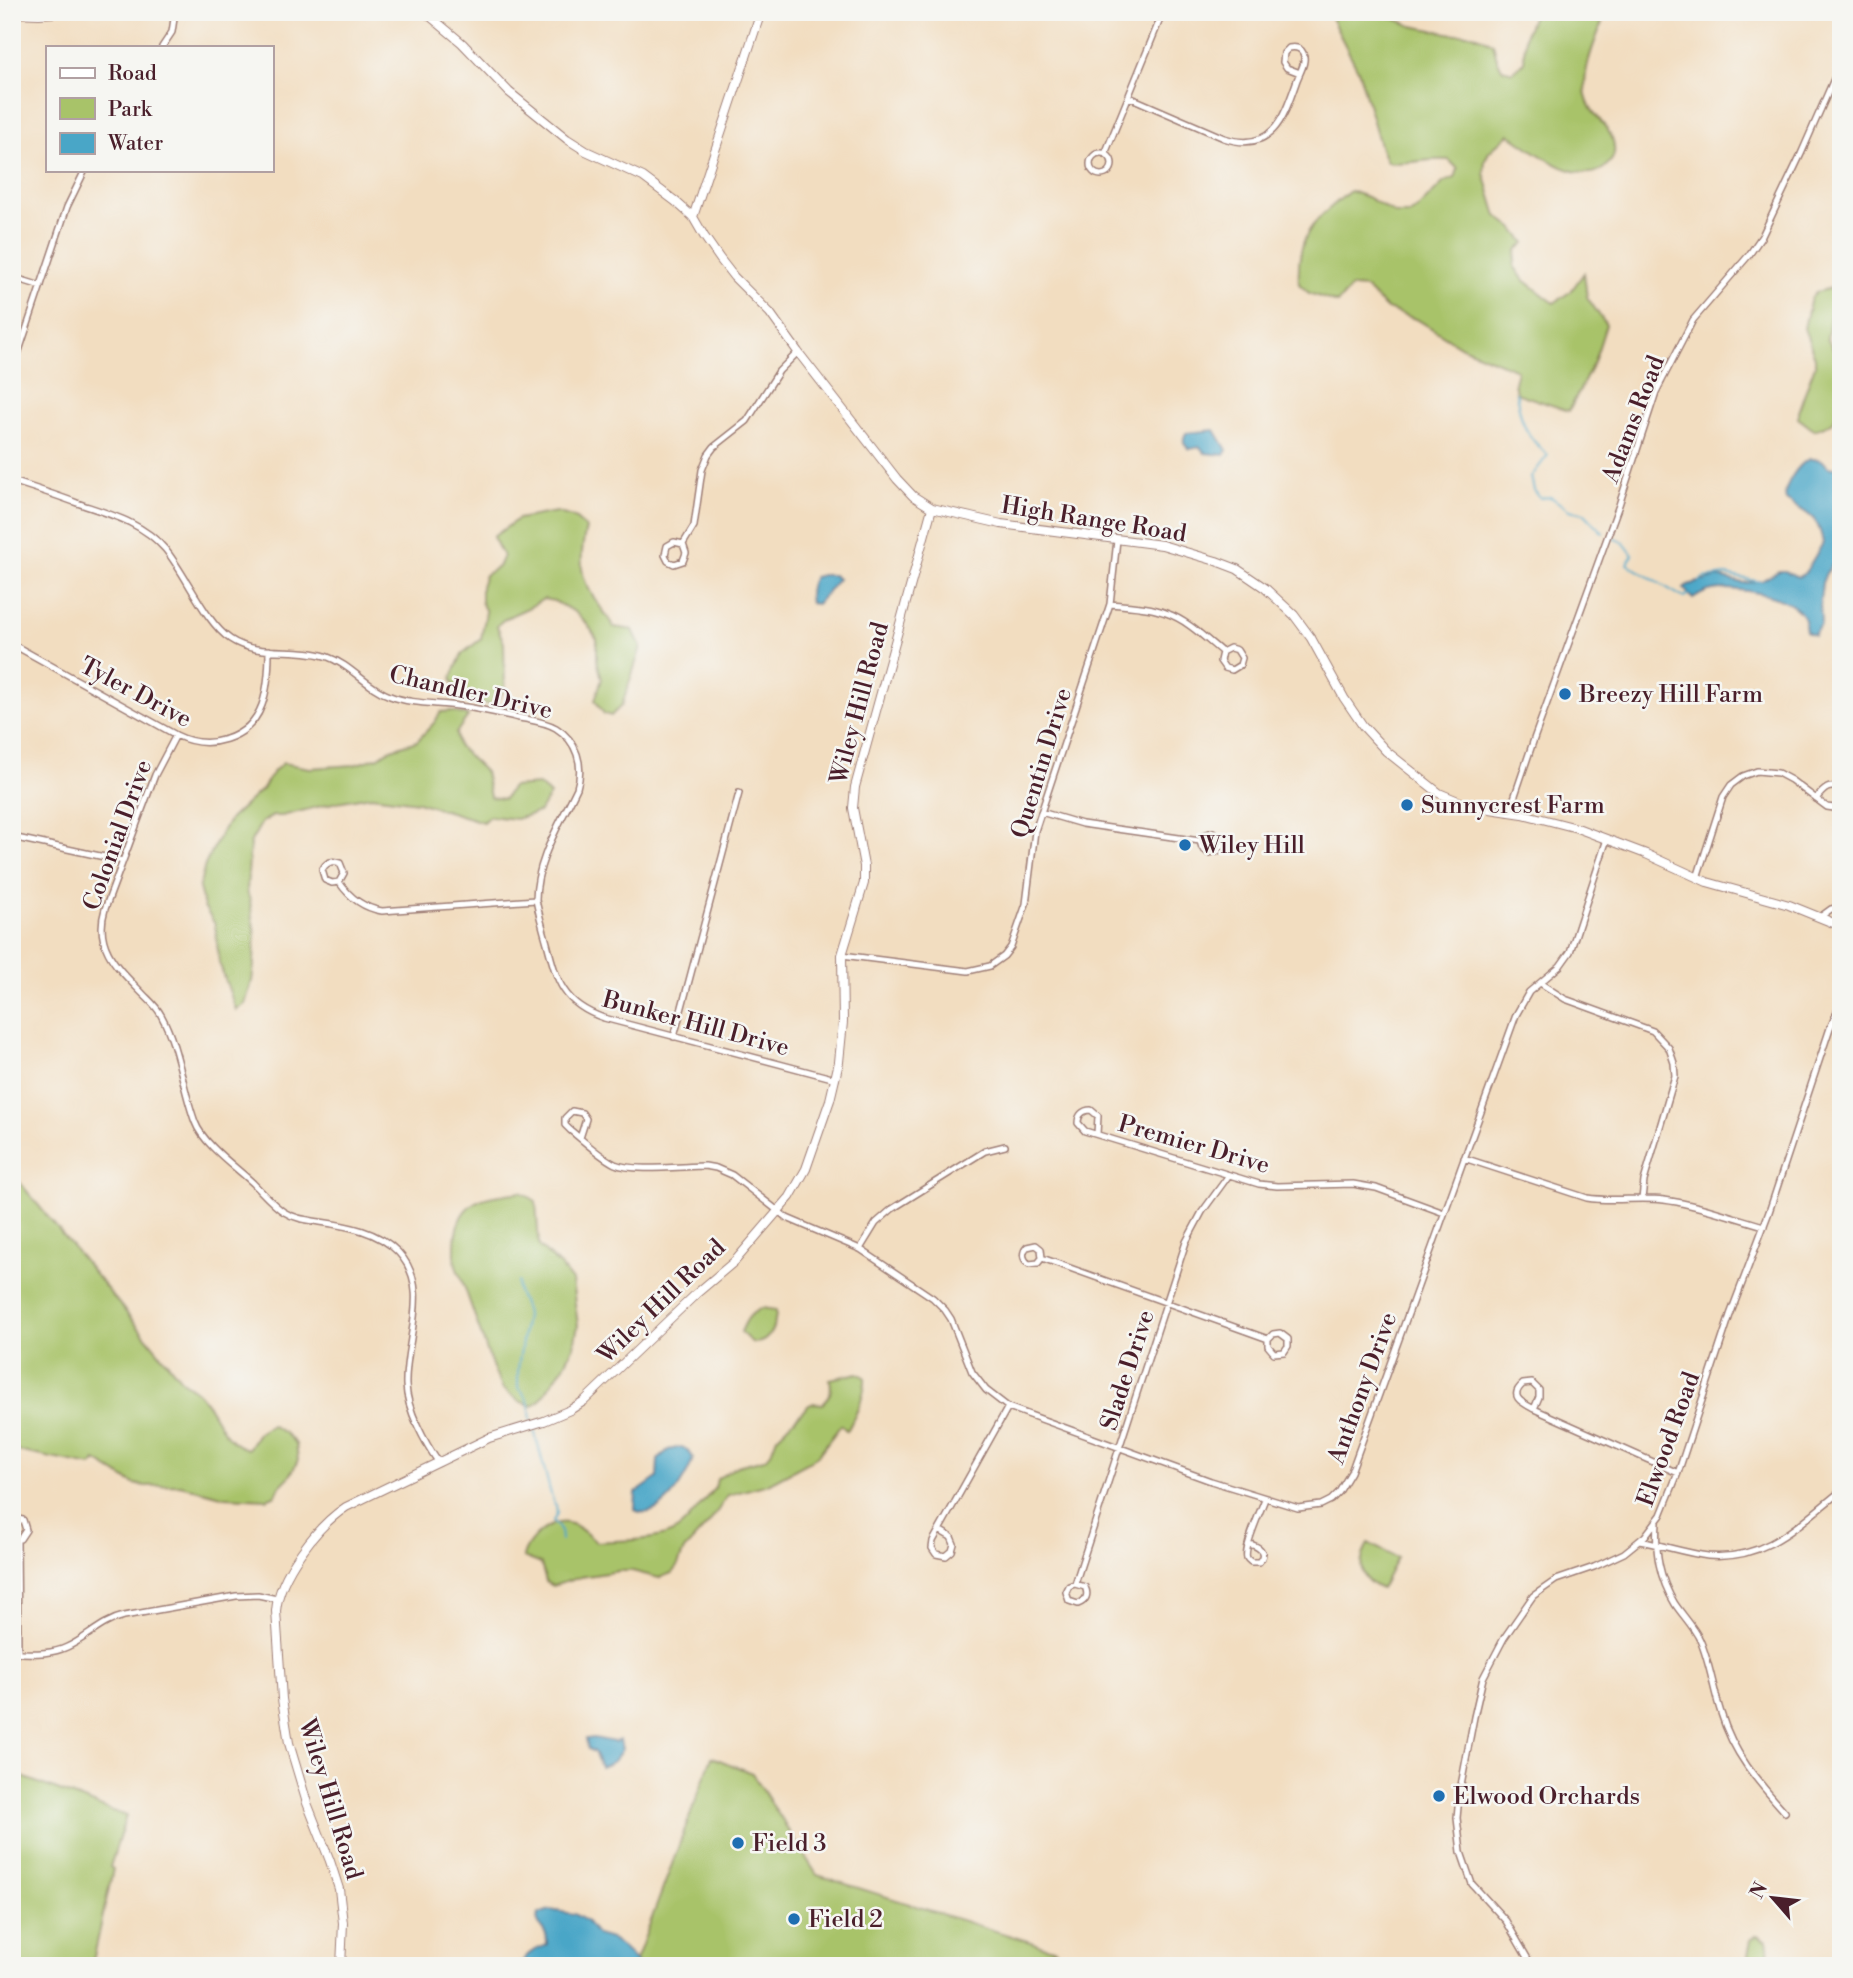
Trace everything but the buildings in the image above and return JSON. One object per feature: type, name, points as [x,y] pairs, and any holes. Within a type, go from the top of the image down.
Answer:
[{"type":"street","points":[[12,13],[39,15],[69,12]]},
{"type":"street","points":[[163,46],[172,32],[176,12]]},
{"type":"street","name":"High Range Road","points":[[425,12],[462,43],[509,92],[567,139],[601,159],[643,177],[693,217],[727,268],[770,313],[913,496],[932,508],[990,522],[1162,545],[1229,566],[1256,581],[1282,602],[1301,624],[1363,726],[1386,751],[1449,798],[1470,806],[1545,819],[1607,839],[1661,860],[1697,878],[1789,905],[1841,926]]},
{"type":"street","points":[[693,217],[761,12]]},
{"type":"street","points":[[1105,154],[1163,12]]},
{"type":"street","points":[[1129,97],[1224,138],[1248,142],[1265,136],[1279,125],[1287,109],[1300,73],[1304,60],[1303,53],[1298,48],[1289,48],[1283,55],[1283,62],[1287,68],[1300,73]]},
{"type":"street","name":"Adams Road","points":[[1509,813],[1657,392],[1693,320],[1762,236],[1841,63]]},
{"type":"street","points":[[1098,154],[1105,154],[1110,158],[1112,167],[1106,174],[1097,174],[1092,170],[1091,160],[1098,154]]},
{"type":"street","points":[[12,372],[67,207],[84,172]]},
{"type":"street","points":[[12,277],[41,286]]},
{"type":"street","points":[[683,544],[694,526],[702,470],[708,455],[747,421],[779,371],[798,352]]},
{"type":"street","name":"Chandler Drive","points":[[12,481],[113,515],[144,530],[171,557],[223,634],[243,645],[327,657],[389,696],[535,721],[551,726],[565,736],[578,755],[580,777],[540,865],[536,900]]},
{"type":"street","name":"Wiley Hill Road","points":[[341,1966],[343,1923],[339,1889],[303,1792],[285,1721],[276,1627],[277,1600],[293,1566],[328,1521],[362,1499],[489,1438],[544,1421],[584,1401],[696,1294],[726,1269],[796,1188],[806,1169],[835,1079],[842,1039],[842,955],[864,883],[864,866],[853,808],[855,787],[932,508]]},
{"type":"street","name":"Quentin Drive","points":[[842,955],[968,971],[995,963],[1011,947],[1025,910],[1032,843],[1110,604],[1117,540]]},
{"type":"street","points":[[668,544],[683,544],[687,553],[683,561],[674,564],[668,561],[664,552],[668,544]]},
{"type":"street","points":[[1110,604],[1147,608],[1168,614],[1188,625],[1222,652]]},
{"type":"street","name":"Tyler Drive","points":[[12,644],[176,736],[192,742],[210,743],[227,740],[246,728],[257,715],[264,700],[270,650]]},
{"type":"street","points":[[1230,648],[1237,650],[1241,656],[1240,665],[1234,670],[1225,668],[1220,661],[1222,652],[1230,648]]},
{"type":"street","name":"Colonial Drive","points":[[176,736],[159,765],[103,915],[104,943],[117,967],[157,1008],[163,1018],[200,1132],[282,1211],[298,1218],[346,1226],[376,1236],[391,1245],[402,1257],[416,1294],[406,1374],[407,1392],[417,1421],[439,1463]]},
{"type":"street","points":[[1697,878],[1723,797],[1731,785],[1743,776],[1757,771],[1778,773],[1791,779],[1831,808],[1841,802]]},
{"type":"street","points":[[1816,799],[1830,787],[1841,792]]},
{"type":"street","points":[[674,1037],[739,793]]},
{"type":"street","points":[[1041,812],[1082,824],[1200,841]]},
{"type":"street","points":[[1213,832],[1220,835],[1222,845],[1219,851],[1208,853],[1202,848],[1200,841],[1206,833],[1213,832]]},
{"type":"street","points":[[12,837],[123,861]]},
{"type":"street","name":"Anthony Drive","points":[[580,1138],[614,1163],[625,1167],[705,1166],[721,1170],[736,1178],[787,1218],[860,1249],[920,1288],[942,1306],[951,1320],[972,1372],[986,1390],[1008,1407],[1211,1481],[1298,1508],[1310,1508],[1331,1500],[1346,1483],[1516,1014],[1526,997],[1560,966],[1570,951],[1607,839]]},
{"type":"street","points":[[329,862],[337,862],[344,869],[344,876],[339,882],[332,883],[323,877],[322,870],[329,862]]},
{"type":"street","points":[[339,882],[355,900],[382,911],[536,900]]},
{"type":"street","name":"Bunker Hill Drive","points":[[536,900],[557,980],[574,1002],[593,1014],[835,1079]]},
{"type":"street","points":[[1820,917],[1831,909],[1841,907]]},
{"type":"street","points":[[1540,983],[1565,999],[1653,1031],[1669,1048],[1675,1076],[1644,1181],[1642,1199]]},
{"type":"street","name":"Elwood Road","points":[[1531,1964],[1506,1921],[1472,1884],[1461,1852],[1458,1827],[1459,1796],[1479,1695],[1495,1653],[1519,1614],[1538,1593],[1556,1580],[1614,1558],[1639,1541],[1657,1522],[1667,1503],[1730,1315],[1764,1226],[1830,1028],[1841,1003]]},
{"type":"street","points":[[572,1111],[579,1111],[586,1119],[580,1138],[565,1125],[565,1118],[572,1111]]},
{"type":"street","name":"Premier Drive","points":[[1097,1135],[1098,1116],[1094,1111],[1084,1111],[1078,1119],[1085,1131],[1097,1135],[1259,1184],[1270,1186],[1341,1183],[1364,1186],[1444,1213]]},
{"type":"street","points":[[860,1249],[876,1223],[892,1209],[985,1152],[1005,1146]]},
{"type":"street","points":[[1464,1158],[1587,1198],[1642,1199],[1685,1204],[1764,1226]]},
{"type":"street","name":"Slade Drive","points":[[1075,1584],[1191,1232],[1229,1175]]},
{"type":"street","points":[[1042,1258],[1268,1339]]},
{"type":"street","points":[[1534,1409],[1539,1397],[1538,1388],[1532,1383],[1523,1384],[1518,1389],[1518,1398],[1522,1403],[1534,1409],[1678,1473]]},
{"type":"street","points":[[939,1530],[951,1537],[954,1544],[952,1551],[946,1556],[937,1555],[932,1548],[933,1541],[939,1530],[1008,1407]]},
{"type":"street","points":[[1639,1541],[1709,1556],[1752,1552],[1782,1538],[1841,1491]]},
{"type":"street","points":[[1249,1544],[1265,1499]]},
{"type":"street","points":[[12,1518],[20,1518],[26,1527],[25,1534],[14,1539],[15,1653],[59,1650],[70,1646],[108,1621],[124,1616],[253,1595],[277,1600]]},
{"type":"street","points":[[1657,1522],[1656,1544],[1662,1580],[1701,1643],[1731,1740],[1748,1769],[1785,1812]]},
{"type":"street","points":[[1522,1966],[1531,1964]]},
{"type":"green space","points":[[1328,12],[1379,12],[1412,26],[1453,34],[1473,34],[1493,43],[1502,69],[1513,72],[1524,62],[1525,36],[1534,12],[1606,12],[1591,54],[1585,86],[1588,103],[1613,141],[1614,152],[1610,161],[1599,171],[1573,171],[1544,158],[1509,134],[1489,152],[1485,160],[1484,173],[1497,216],[1513,228],[1525,243],[1517,250],[1514,266],[1523,279],[1554,303],[1571,291],[1584,273],[1587,297],[1606,325],[1594,362],[1569,411],[1516,393],[1514,383],[1517,370],[1462,347],[1418,320],[1387,309],[1365,288],[1352,287],[1337,303],[1309,293],[1299,284],[1300,252],[1304,240],[1326,211],[1350,191],[1367,197],[1396,214],[1409,214],[1444,182],[1455,178],[1458,169],[1449,160],[1387,162],[1359,72]]},
{"type":"green space","points":[[1832,288],[1834,291],[1827,338],[1841,360],[1841,393],[1835,419],[1832,423],[1814,430],[1798,418],[1815,365],[1804,328],[1811,298],[1816,292]]},
{"type":"green space","points":[[556,512],[575,518],[586,528],[582,560],[585,582],[614,627],[633,630],[641,647],[622,705],[611,716],[604,714],[595,700],[602,679],[597,660],[597,639],[575,612],[554,601],[543,599],[497,626],[504,643],[505,689],[493,705],[462,700],[451,679],[462,654],[481,639],[486,612],[481,602],[481,586],[485,575],[498,567],[503,556],[493,537],[518,519]]},
{"type":"green space","points":[[451,711],[468,716],[456,733],[458,746],[485,772],[490,797],[504,799],[512,787],[539,785],[550,795],[539,812],[516,819],[489,816],[483,822],[418,802],[371,796],[273,816],[262,822],[250,843],[247,891],[255,935],[252,981],[245,1004],[236,1010],[219,962],[215,924],[204,907],[199,888],[205,865],[230,819],[264,787],[273,772],[283,763],[310,768],[354,765],[417,741],[441,712]]},
{"type":"green space","points":[[12,1173],[183,1382],[207,1403],[232,1441],[248,1449],[258,1433],[271,1425],[296,1444],[298,1460],[276,1495],[267,1499],[225,1497],[180,1485],[134,1484],[96,1461],[91,1466],[12,1450]]},
{"type":"green space","points":[[521,1192],[536,1201],[539,1246],[572,1281],[578,1325],[574,1346],[564,1366],[540,1400],[532,1406],[519,1401],[503,1389],[494,1371],[455,1258],[457,1230],[460,1218],[466,1210],[483,1199]]},
{"type":"green space","points":[[762,1308],[776,1310],[774,1326],[765,1340],[753,1343],[741,1332],[749,1317]]},
{"type":"green space","points":[[858,1373],[865,1377],[864,1391],[847,1431],[841,1425],[818,1455],[809,1462],[768,1484],[728,1495],[710,1522],[684,1550],[672,1573],[659,1578],[632,1571],[619,1571],[581,1577],[553,1586],[546,1582],[541,1564],[523,1557],[535,1536],[558,1523],[574,1525],[596,1542],[650,1538],[678,1529],[715,1488],[717,1479],[737,1466],[764,1459],[771,1453],[777,1437],[809,1405],[822,1404],[830,1393],[830,1379]]},
{"type":"green space","points":[[1368,1543],[1397,1558],[1381,1589],[1367,1580],[1362,1570],[1362,1558]]},
{"type":"green space","points":[[712,1757],[752,1773],[817,1875],[1056,1950],[1050,1966],[634,1966]]},
{"type":"green space","points":[[12,1773],[126,1816],[110,1867],[113,1869],[92,1966],[12,1966]]},
{"type":"green space","points":[[1757,1935],[1768,1941],[1769,1966],[1749,1966],[1751,1940]]},
{"type":"water","points":[[1215,430],[1227,450],[1224,455],[1205,453],[1200,447],[1190,449],[1185,444],[1186,433]]},
{"type":"water","points":[[1810,459],[1820,460],[1828,467],[1841,467],[1841,555],[1826,573],[1822,583],[1821,623],[1814,635],[1806,631],[1803,617],[1796,608],[1774,597],[1722,589],[1708,591],[1693,599],[1684,589],[1688,585],[1718,577],[1743,583],[1761,581],[1779,571],[1798,577],[1805,573],[1823,543],[1821,533],[1815,521],[1786,500],[1785,495],[1792,477]]},
{"type":"water","points":[[833,575],[838,579],[817,604],[810,603],[811,583],[814,577]]},
{"type":"water","points":[[682,1447],[689,1451],[693,1458],[672,1496],[654,1510],[635,1510],[636,1493],[657,1478],[658,1460],[668,1450]]},
{"type":"water","points":[[586,1739],[614,1742],[620,1740],[622,1749],[613,1761],[601,1767],[594,1752],[588,1749]]},
{"type":"water","points":[[550,1910],[574,1914],[586,1921],[597,1935],[614,1940],[641,1966],[520,1966],[531,1952],[547,1945],[546,1935],[537,1918],[538,1914]]},
{"type":"waterway","points":[[1516,393],[1525,428],[1548,455],[1531,477],[1534,490],[1540,498],[1551,497],[1569,510],[1584,513],[1603,533]]},
{"type":"waterway","points":[[1613,538],[1623,542],[1633,555],[1627,564],[1684,598],[1689,594]]},
{"type":"waterway","points":[[1700,582],[1703,578],[1726,575],[1761,582]]},
{"type":"waterway","points":[[518,1282],[518,1291],[526,1315],[518,1388],[525,1395],[531,1421]]},
{"type":"waterway","points":[[533,1426],[556,1505],[557,1513],[553,1521],[560,1530],[561,1540]]},
{"type":"place","name":"Breezy Hill Farm","points":[[1565,694]]},
{"type":"place","name":"Sunnycrest Farm","points":[[1407,805]]},
{"type":"place","name":"Wiley Hill","points":[[1185,845]]},
{"type":"place","name":"Elwood Orchards","points":[[1439,1796]]},
{"type":"place","name":"Field 3","points":[[738,1843]]},
{"type":"place","name":"Field 2","points":[[794,1919]]}]
